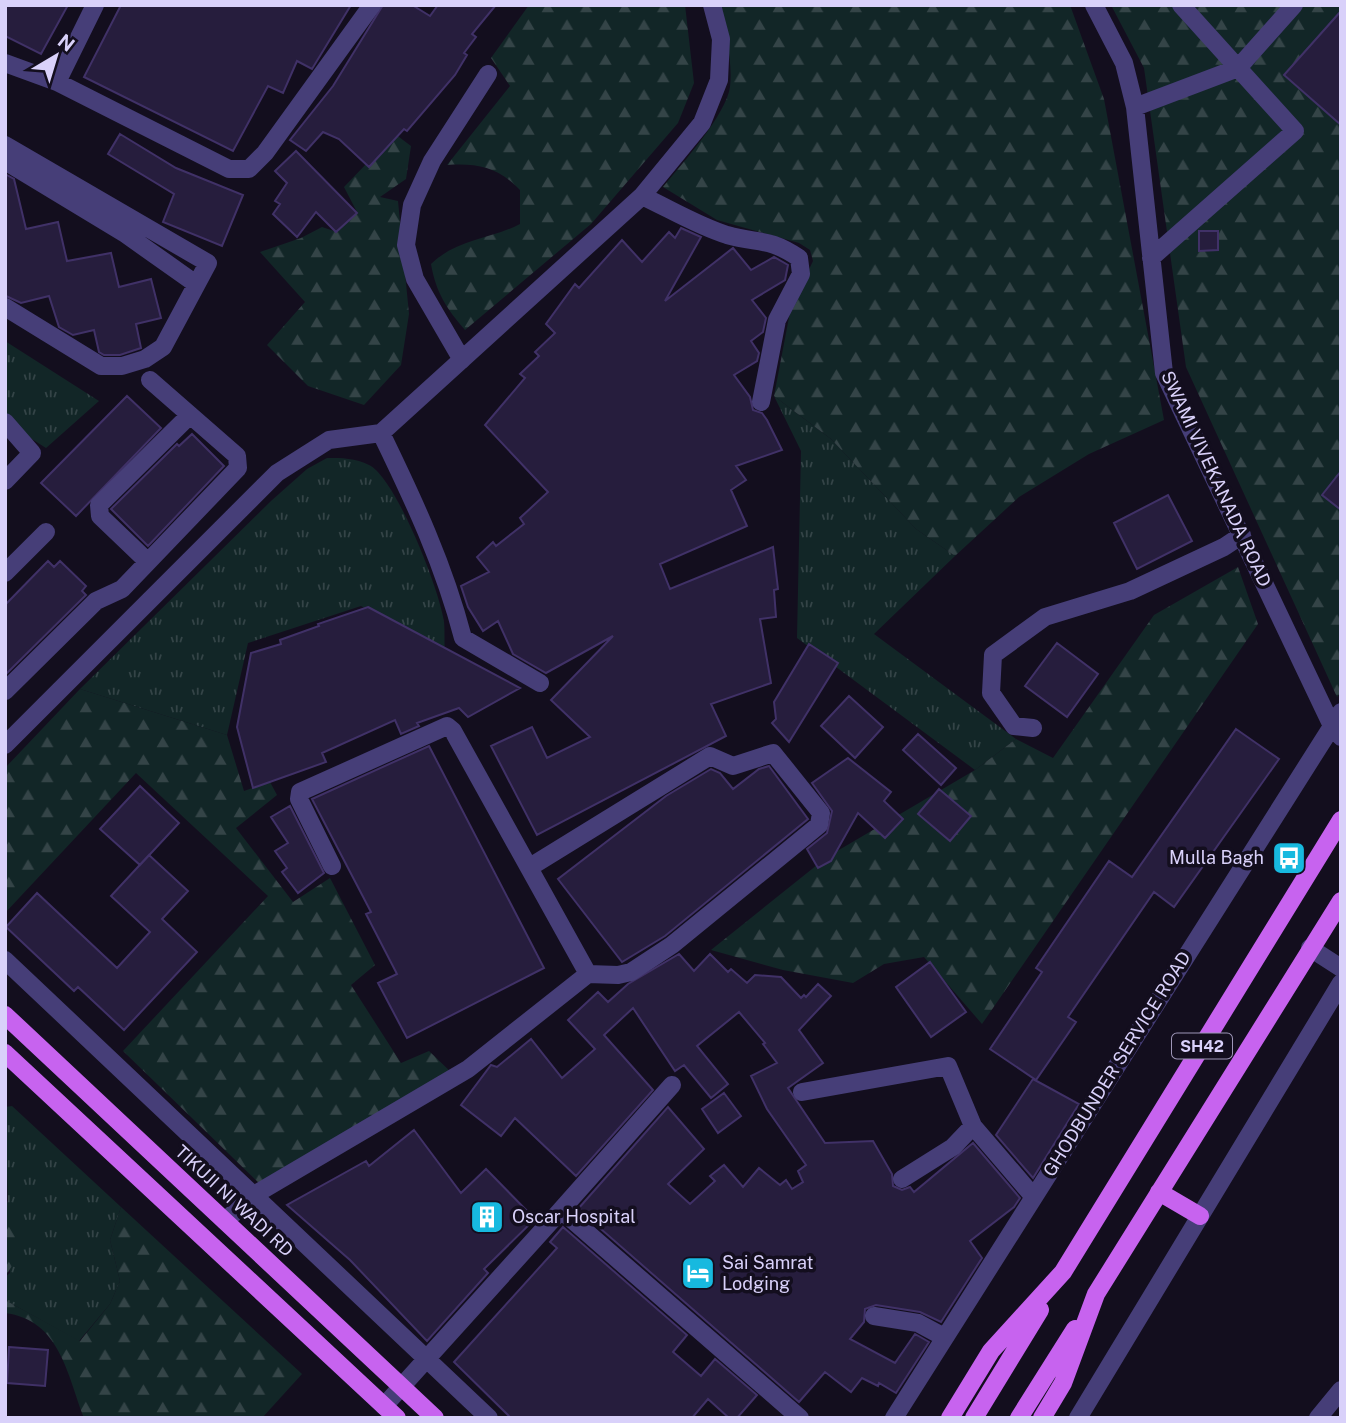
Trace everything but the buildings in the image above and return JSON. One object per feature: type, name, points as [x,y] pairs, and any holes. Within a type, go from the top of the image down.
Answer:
[{"type":"main road","name":"SH42","points":[[950,1418],[991,1351],[1063,1272],[1341,820]]},
{"type":"main road","name":"SH42","points":[[1042,1418],[1063,1383],[1096,1294],[1341,901]]},
{"type":"main road","name":"TIKUJI NI WADI RD","points":[[5,1015],[435,1418]]},
{"type":"main road","points":[[5,1053],[390,1412]]},
{"type":"main road","points":[[1159,1192],[1200,1216]]},
{"type":"main road","points":[[974,1418],[1063,1272]]},
{"type":"main road","points":[[1019,1418],[1096,1294]]},
{"type":"street","points":[[57,82],[95,5]]},
{"type":"street","points":[[5,63],[57,82],[229,169],[249,170],[265,153],[372,5]]},
{"type":"street","points":[[5,744],[277,474],[329,440],[381,433],[642,196],[702,123],[719,80],[721,39],[712,5]]},
{"type":"street","name":"SWAMI VIVEKANADA ROAD","points":[[1094,5],[1124,64],[1135,107],[1164,373],[1337,724]]},
{"type":"street","points":[[1150,258],[1295,131],[1181,5]]},
{"type":"street","points":[[1135,107],[1238,68],[1294,5]]},
{"type":"street","points":[[462,360],[415,279],[406,245],[412,205],[432,161],[488,74]]},
{"type":"street","points":[[5,145],[202,257],[208,263],[163,347],[145,359],[122,366],[102,366],[5,307]]},
{"type":"street","points":[[5,161],[124,233],[196,284]]},
{"type":"street","points":[[642,196],[728,235],[758,238],[782,247],[799,258],[801,274],[777,320],[761,402]]},
{"type":"street","points":[[5,691],[96,601],[116,593],[238,468],[237,456],[150,380]]},
{"type":"street","points":[[147,561],[100,516],[99,505],[190,415]]},
{"type":"street","points":[[5,422],[32,453],[5,481]]},
{"type":"street","points":[[381,433],[442,565],[463,638],[540,683]]},
{"type":"street","points":[[5,572],[47,532]]},
{"type":"street","points":[[1033,727],[1014,726],[991,693],[993,655],[1045,617],[1130,591],[1224,547],[1242,535]]},
{"type":"street","name":"GHODBUNDER SERVICE ROAD","points":[[894,1418],[1033,1196],[1337,724]]},
{"type":"street","points":[[332,866],[299,799],[300,792],[447,726],[453,730],[588,974]]},
{"type":"street","points":[[225,1221],[254,1195],[468,1069],[588,974],[610,976],[631,972],[671,945],[819,825],[821,813],[774,752],[733,766],[710,756],[530,866]]},
{"type":"street","points":[[1310,948],[1341,968]]},
{"type":"street","points":[[5,961],[489,1418]]},
{"type":"street","points":[[1078,1418],[1341,983]]},
{"type":"street","points":[[803,1092],[948,1066],[973,1126],[1033,1196]]},
{"type":"street","points":[[390,1412],[402,1386],[672,1085]]},
{"type":"street","points":[[902,1179],[953,1147],[973,1126]]},
{"type":"street","points":[[561,1210],[800,1418]]},
{"type":"street","points":[[874,1316],[918,1323],[944,1337]]},
{"type":"street","points":[[1318,1418],[1341,1390]]},
{"type":"green space","points":[[529,5],[685,5],[694,83],[678,123],[591,224],[465,330],[443,300],[431,264],[452,249],[520,224],[520,190],[504,176],[487,168],[447,165],[510,86],[491,58]]},
{"type":"green space","points":[[719,5],[1070,5],[1104,99],[1164,420],[1089,454],[1019,497],[955,556],[916,529],[831,439],[774,396],[791,307],[813,261],[810,250],[799,243],[717,220],[663,187],[702,139],[727,98],[730,67]]},
{"type":"green space","points":[[1111,5],[1341,5],[1341,692],[1337,697],[1186,367],[1144,68]]},
{"type":"green space","points":[[395,134],[411,146],[406,179],[380,197],[398,201],[409,314],[401,365],[364,405],[308,386],[267,345],[305,302],[260,252],[301,238],[322,227],[337,232],[357,212],[344,187]]},
{"type":"green space","points":[[5,341],[99,401],[46,448],[5,422]]},
{"type":"green space","points":[[774,396],[831,439],[916,529],[955,556],[874,634],[1016,739],[975,770],[797,638],[801,451]]},
{"type":"green space","points":[[327,458],[343,458],[369,465],[380,474],[392,491],[426,562],[441,607],[445,654],[361,606],[248,643],[227,735],[80,689],[271,501],[307,469]]},
{"type":"green space","points":[[1238,567],[1258,624],[982,1024],[924,957],[884,964],[853,983],[783,970],[711,950],[827,857],[975,770],[1016,739],[1053,758],[1154,615]]},
{"type":"green space","points":[[80,689],[227,735],[244,791],[270,782],[277,795],[236,828],[293,902],[330,878],[375,965],[351,985],[401,1063],[429,1051],[455,1076],[261,1185],[123,1051],[268,896],[136,773],[5,913],[5,768]]},
{"type":"green space","points":[[12,1106],[121,1207],[110,1240],[120,1281],[110,1304],[79,1341],[5,1300],[5,1277],[10,1273],[5,1107]]},
{"type":"green space","points":[[5,1195],[23,1248],[5,1277]]},
{"type":"green space","points":[[121,1207],[302,1374],[262,1418],[84,1418],[66,1367],[50,1338],[38,1326],[5,1313],[5,1300],[80,1341],[110,1304],[120,1281],[110,1240]]},
{"type":"place","name":"Mulla Bagh","points":[[1289,858]]},
{"type":"place","name":"Oscar Hospital","points":[[487,1217]]},
{"type":"place","name":"Sai Samrat Lodging","points":[[698,1273]]}]
